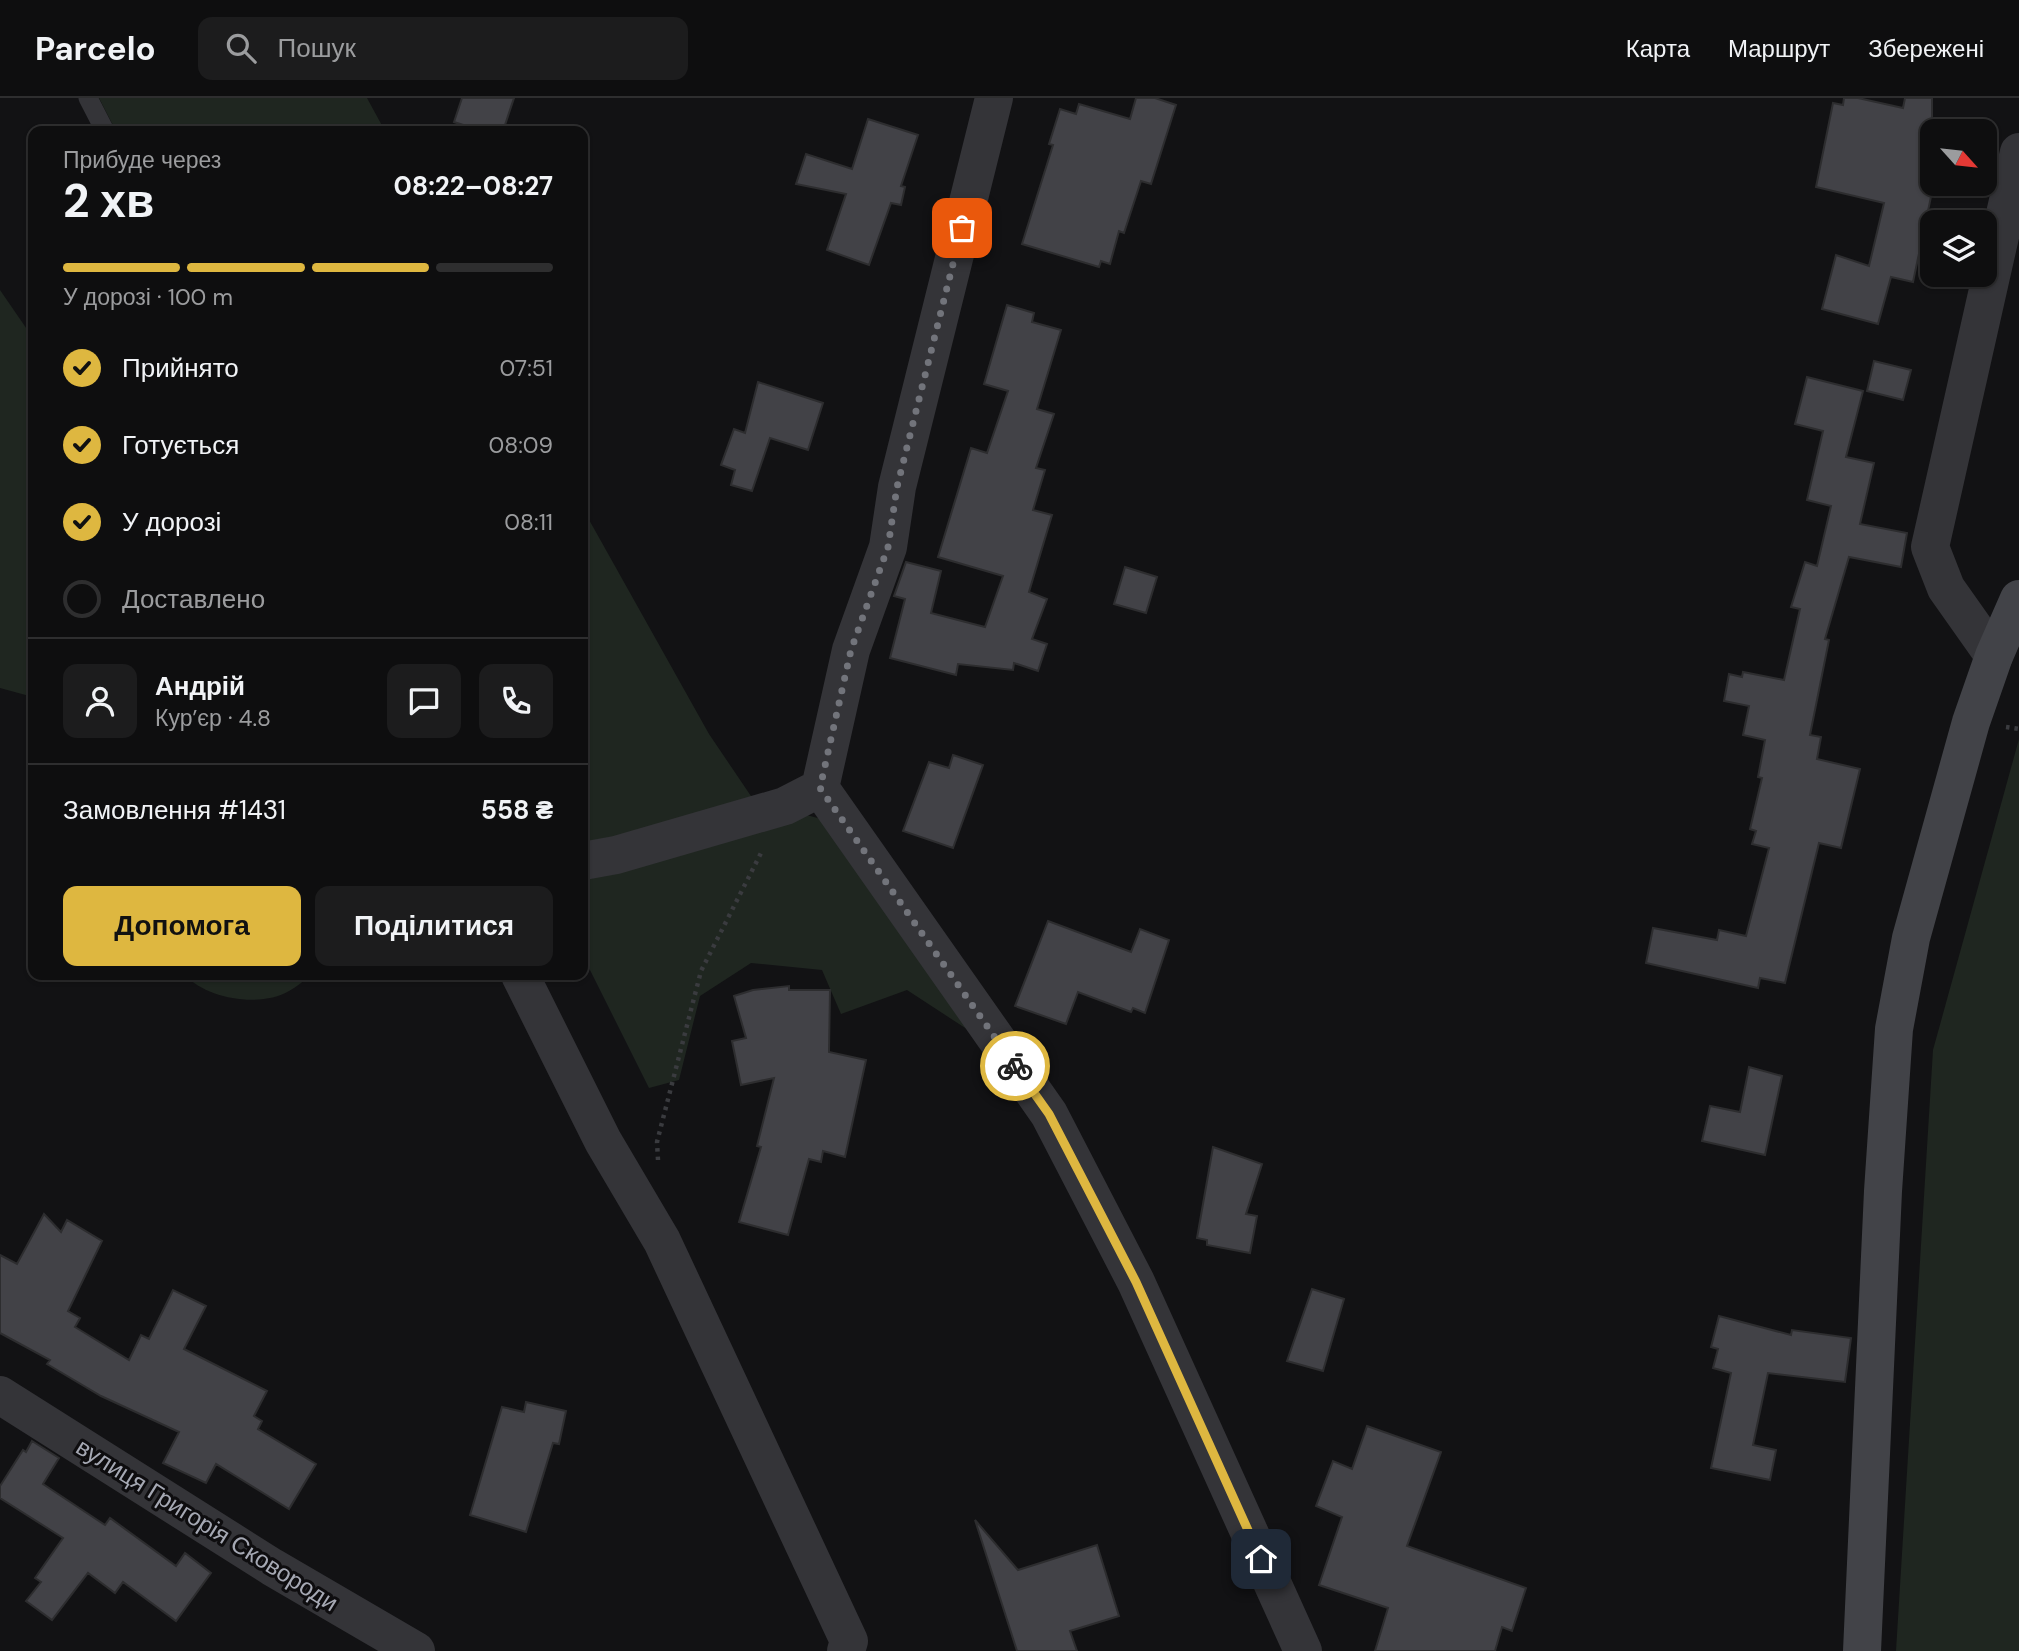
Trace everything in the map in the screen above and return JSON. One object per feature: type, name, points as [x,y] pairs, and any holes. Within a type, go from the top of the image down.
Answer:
[{"type":"street","points":[[994,98],[897,487],[888,547],[851,650],[820,788],[1049,1114],[1136,1282],[1303,1651]]},
{"type":"street","points":[[1994,656],[1946,588],[1930,547],[2019,152]]},
{"type":"street","points":[[1862,1651],[1883,1191],[1894,1029],[1912,938],[1944,815],[1994,656],[2019,600]]},
{"type":"street","points":[[588,860],[616,855],[785,806],[820,788]]},
{"type":"street","points":[[522,980],[603,1141],[662,1241],[849,1641],[846,1651]]},
{"type":"street","name":"вулиця Григорія Сковороди","points":[[0,1395],[272,1567],[416,1651]]},
{"type":"lane","points":[[88,98],[102,126]]},
{"type":"path","points":[[658,1167],[657,1142],[701,971],[785,806]]},
{"type":"shaded area","points":[[99,98],[367,98],[382,126],[113,126]]},
{"type":"shaded area","points":[[0,290],[28,331],[28,696],[0,688]]},
{"type":"shaded area","points":[[588,518],[709,734],[755,802],[588,851]]},
{"type":"shaded area","points":[[2019,739],[2019,1651],[1896,1651],[1933,1050]]},
{"type":"shaded area","points":[[803,814],[832,822],[982,1039],[907,990],[841,1014],[822,970],[751,963],[700,996],[679,1080],[649,1088],[588,966],[588,879]]},
{"type":"shaded area","points":[[191,980],[304,980],[277,996],[249,1000],[220,995]]},
{"type":"building","points":[[462,98],[514,98],[505,126],[466,126],[454,122]]},
{"type":"building","points":[[1136,98],[1155,98],[1176,105],[1151,184],[1141,181],[1124,233],[1119,231],[1110,264],[1101,261],[1099,267],[1022,244],[1053,145],[1049,144],[1060,109],[1076,114],[1079,104],[1130,119]]},
{"type":"building","points":[[1844,98],[1858,98],[1903,108],[1905,98],[1932,98],[1932,119],[1920,119],[1920,196],[1931,196],[1928,210],[1920,210],[1920,249],[1913,282],[1891,277],[1878,324],[1822,309],[1836,255],[1869,266],[1884,203],[1816,187],[1833,103],[1843,105]]},
{"type":"building","points":[[868,119],[918,135],[901,186],[905,187],[901,205],[891,203],[869,265],[827,250],[846,194],[796,184],[806,154],[852,169]]},
{"type":"building","points":[[1007,305],[1034,313],[1032,322],[1061,330],[1037,409],[1054,414],[1036,468],[1045,470],[1033,510],[1052,515],[1029,592],[1047,599],[1032,639],[1047,644],[1038,671],[1014,663],[1013,670],[958,664],[956,675],[890,658],[905,599],[894,596],[906,562],[941,571],[931,613],[985,627],[1003,576],[938,557],[971,448],[987,453],[1008,391],[984,384]]},
{"type":"building","points":[[1874,361],[1911,370],[1903,400],[1867,391]]},
{"type":"building","points":[[1807,377],[1863,391],[1846,457],[1874,463],[1860,524],[1907,533],[1901,567],[1849,557],[1825,639],[1829,640],[1810,735],[1821,737],[1817,759],[1860,769],[1841,848],[1819,843],[1785,983],[1760,978],[1758,988],[1646,963],[1653,928],[1717,940],[1719,930],[1746,936],[1769,848],[1752,844],[1756,831],[1750,829],[1762,778],[1758,777],[1765,740],[1743,735],[1749,706],[1724,701],[1729,674],[1742,677],[1743,672],[1784,680],[1800,609],[1791,607],[1805,562],[1817,566],[1831,506],[1807,500],[1823,431],[1795,424]]},
{"type":"building","points":[[758,382],[823,403],[808,450],[770,438],[752,491],[731,485],[735,470],[721,465],[734,429],[745,433]]},
{"type":"building","points":[[1125,567],[1157,577],[1146,613],[1114,604]]},
{"type":"building","points":[[953,755],[983,765],[953,848],[903,831],[929,762],[949,768]]},
{"type":"building","points":[[1048,921],[1131,952],[1140,929],[1169,940],[1145,1013],[1133,1008],[1131,1012],[1078,992],[1066,1024],[1015,1006]]},
{"type":"building","points":[[789,986],[789,990],[830,990],[829,1052],[866,1060],[845,1157],[823,1151],[821,1162],[809,1159],[788,1235],[739,1222],[761,1147],[757,1146],[774,1078],[741,1085],[732,1041],[746,1038],[734,996],[753,990]]},
{"type":"building","points":[[1749,1067],[1782,1076],[1765,1155],[1702,1141],[1710,1106],[1740,1112]]},
{"type":"building","points":[[1213,1147],[1262,1164],[1246,1214],[1257,1216],[1250,1253],[1207,1245],[1207,1240],[1197,1238]]},
{"type":"building","points":[[44,1214],[61,1232],[67,1220],[102,1241],[68,1311],[80,1318],[75,1327],[129,1360],[141,1335],[149,1339],[173,1290],[206,1306],[184,1349],[267,1391],[254,1416],[262,1421],[258,1429],[316,1464],[289,1509],[216,1464],[206,1483],[163,1463],[179,1432],[101,1396],[47,1364],[50,1360],[0,1333],[0,1255],[17,1264]]},
{"type":"building","points":[[1312,1289],[1344,1299],[1323,1371],[1287,1361]]},
{"type":"building","points":[[1719,1316],[1791,1335],[1792,1330],[1851,1338],[1845,1382],[1768,1373],[1753,1445],[1776,1450],[1770,1480],[1711,1468],[1731,1373],[1713,1368],[1718,1349],[1711,1347]]},
{"type":"building","points":[[526,1402],[566,1411],[559,1444],[553,1443],[526,1532],[470,1515],[502,1407],[524,1412]]},
{"type":"building","points":[[1367,1426],[1441,1452],[1407,1546],[1526,1588],[1512,1631],[1502,1627],[1495,1651],[1375,1651],[1388,1608],[1319,1585],[1342,1517],[1316,1506],[1333,1461],[1352,1469]]},
{"type":"building","points":[[32,1441],[59,1458],[43,1484],[105,1525],[110,1518],[176,1566],[185,1553],[211,1573],[176,1621],[123,1582],[115,1593],[88,1573],[52,1620],[26,1601],[41,1582],[35,1578],[63,1538],[0,1498],[0,1486],[23,1450],[26,1452]]},
{"type":"building","points":[[975,1520],[1018,1570],[1097,1545],[1119,1616],[1070,1631],[1077,1651],[1017,1651]]},
{"type":"way so far","points":[[962,228],[897,487],[888,547],[851,650],[820,788],[1015,1066]]},
{"type":"route","points":[[1015,1066],[1049,1114],[1136,1282],[1261,1559]]}]
